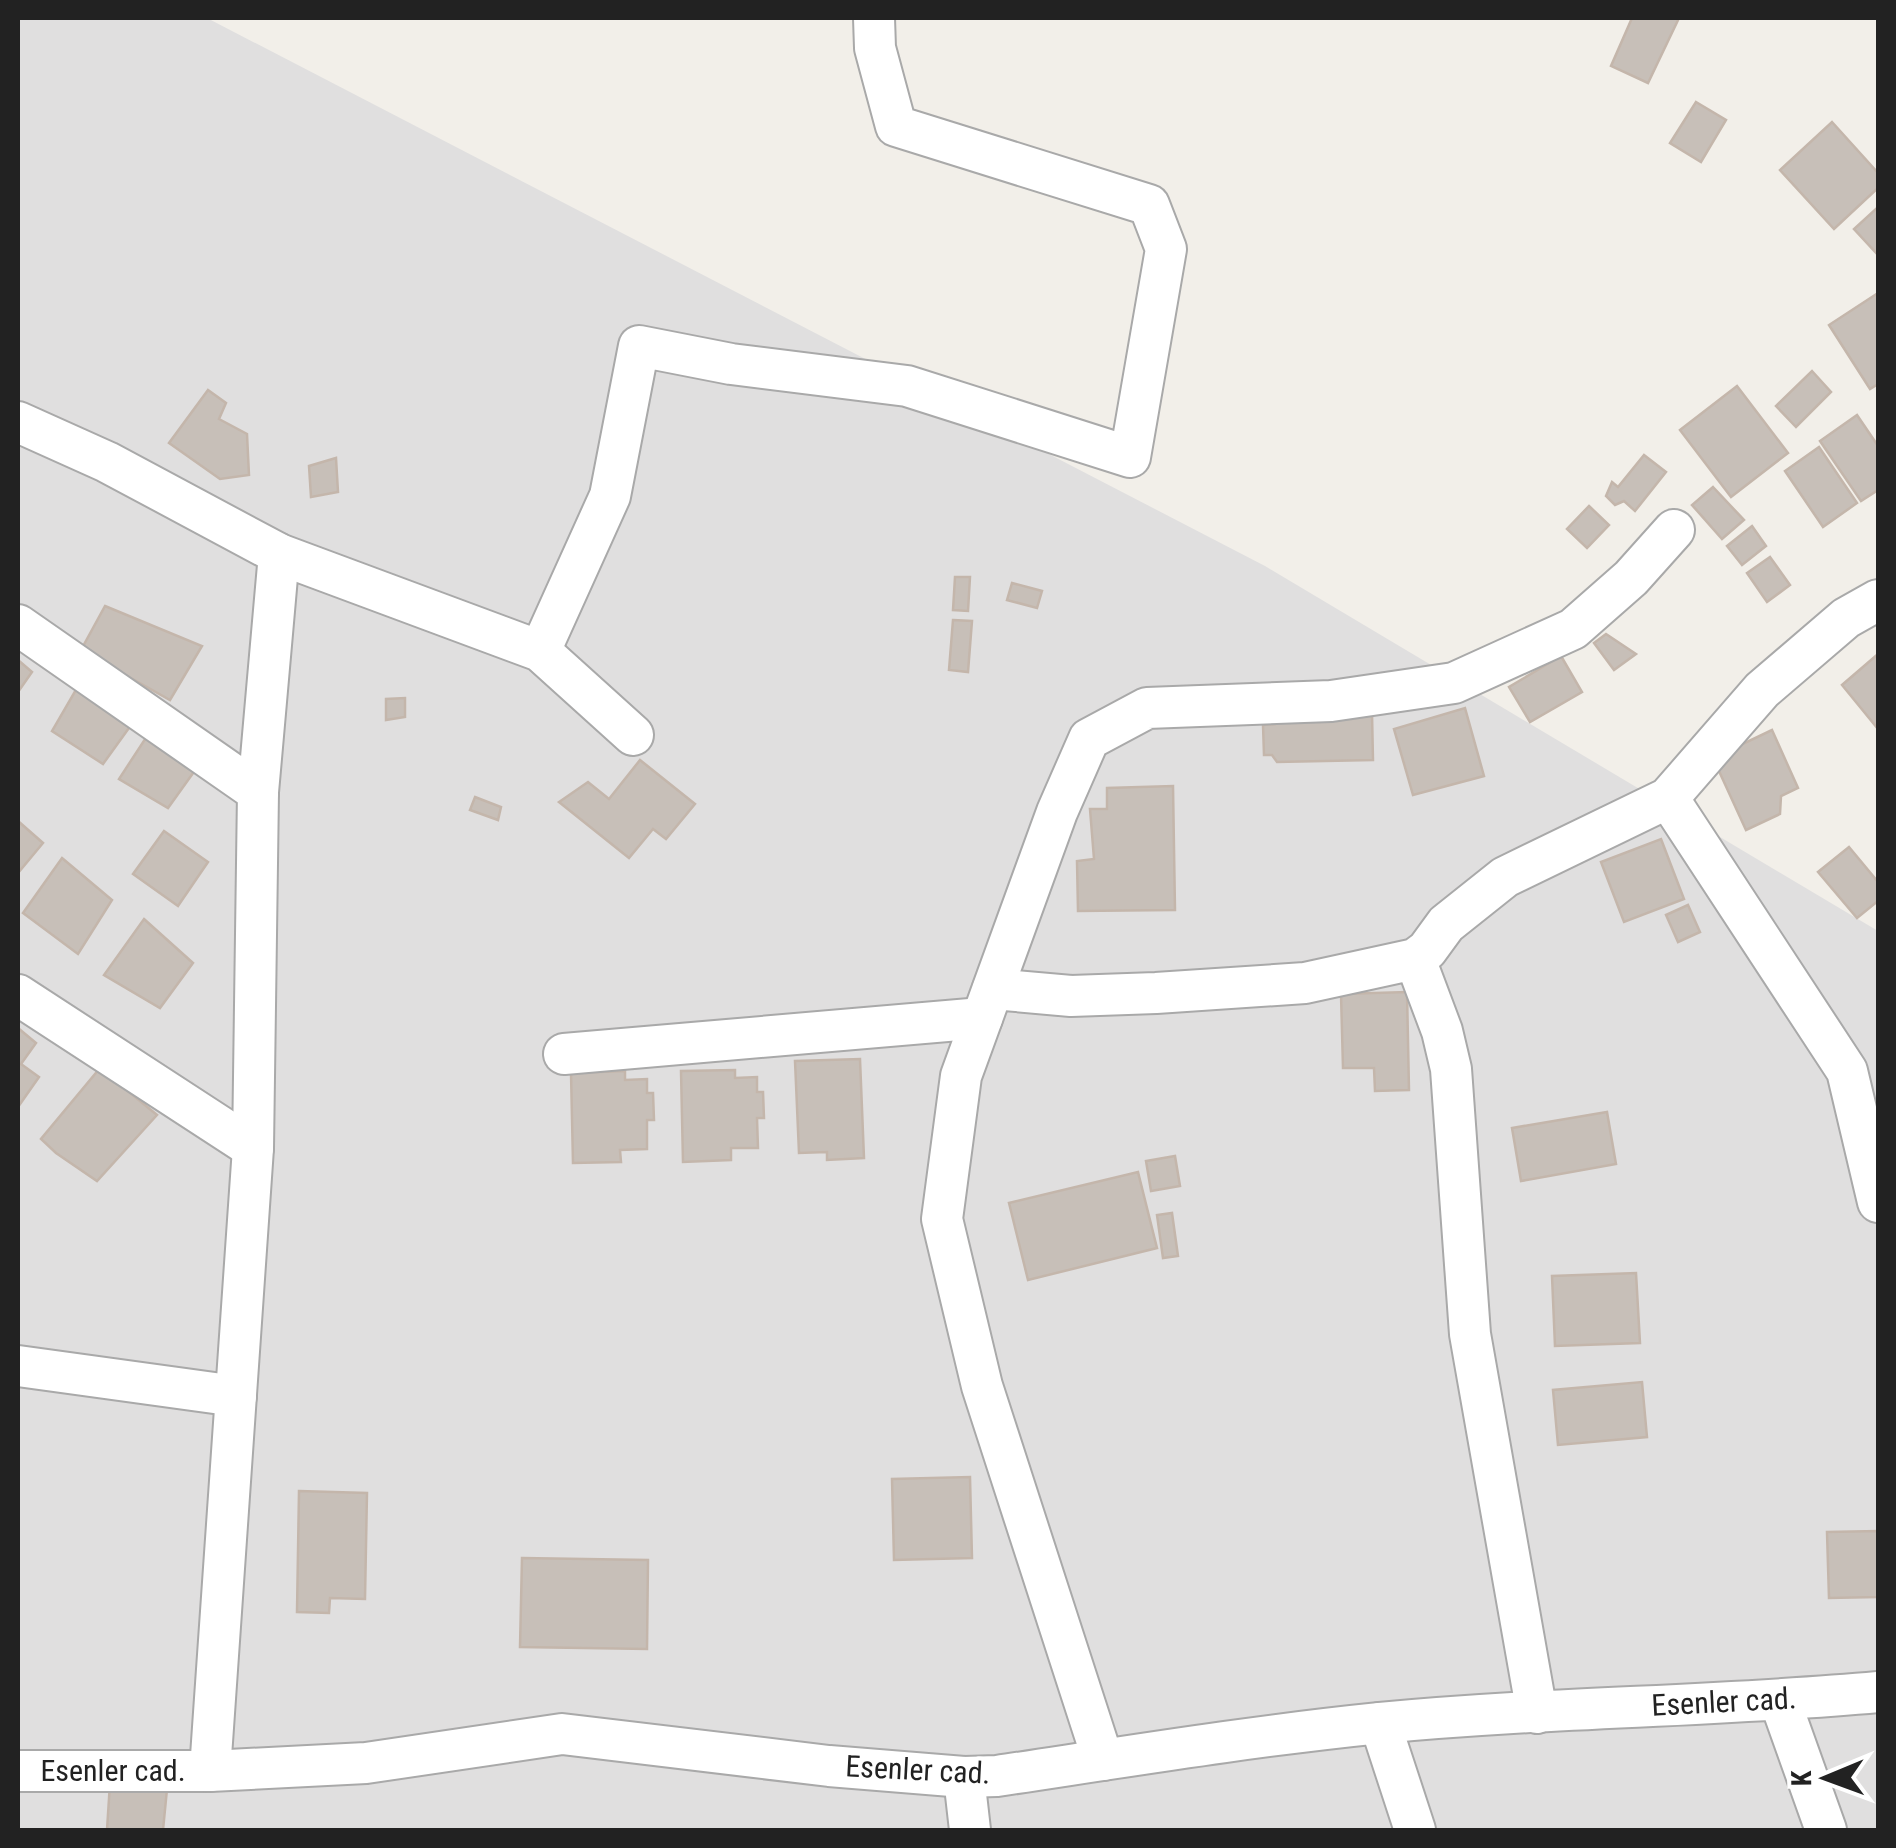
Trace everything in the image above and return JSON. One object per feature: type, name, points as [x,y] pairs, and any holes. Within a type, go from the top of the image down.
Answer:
[{"type":"street","points":[[540,651],[610,496],[639,346],[730,364],[907,386],[1130,457],[1166,249],[1149,205],[896,126],[875,48],[874,18]]},
{"type":"street","points":[[18,422],[107,462],[279,554],[540,651],[633,735]]},
{"type":"street","points":[[1103,1760],[982,1386],[942,1218],[961,1076],[1057,812],[1089,738],[1146,708],[1331,701],[1454,683],[1573,629],[1631,578],[1674,530]]},
{"type":"street","points":[[210,1771],[253,1148],[258,792],[279,554]]},
{"type":"street","points":[[564,1054],[1071,996],[1306,983],[1414,959],[1427,950],[1446,924],[1505,877],[1668,798],[1762,690],[1846,618],[1878,600]]},
{"type":"street","points":[[18,625],[258,792]]},
{"type":"street","points":[[1668,798],[1847,1072],[1878,1202]]},
{"type":"street","points":[[1414,959],[1442,1031],[1451,1069],[1470,1334],[1537,1713]]},
{"type":"street","points":[[18,995],[253,1148]]},
{"type":"street","points":[[18,1366],[236,1396]]},
{"type":"street","name":"Esenler cad.","points":[[18,1771],[210,1771],[366,1763],[562,1734],[964,1778],[1380,1724],[1878,1692]]},
{"type":"street","points":[[1780,1701],[1826,1830]]},
{"type":"street","points":[[1380,1724],[1415,1830]]},
{"type":"street","points":[[964,1778],[970,1830]]},
{"type":"shaded area","points":[[18,18],[207,18],[1265,566],[1878,931],[1878,1830],[18,1830]]},
{"type":"building","points":[[1632,18],[1679,18],[1648,83],[1611,66]]},
{"type":"building","points":[[1696,102],[1726,120],[1701,162],[1670,143]]},
{"type":"building","points":[[1832,122],[1878,173],[1878,188],[1834,229],[1780,170]]},
{"type":"building","points":[[1878,207],[1878,255],[1854,229]]},
{"type":"building","points":[[1878,293],[1878,384],[1870,389],[1829,325]]},
{"type":"building","points":[[1812,371],[1831,392],[1796,427],[1776,406]]},
{"type":"building","points":[[1737,386],[1788,453],[1731,497],[1680,430]]},
{"type":"building","points":[[208,390],[226,403],[219,419],[247,434],[249,475],[220,479],[169,443]]},
{"type":"building","points":[[1857,415],[1878,446],[1878,490],[1861,501],[1820,441]]},
{"type":"building","points":[[1819,447],[1857,503],[1823,527],[1785,471]]},
{"type":"building","points":[[1644,455],[1666,472],[1635,511],[1624,501],[1615,505],[1606,496],[1612,482],[1618,487]]},
{"type":"building","points":[[336,458],[338,492],[311,497],[309,466]]},
{"type":"building","points":[[1713,487],[1744,520],[1722,539],[1692,505]]},
{"type":"building","points":[[1589,506],[1609,525],[1587,548],[1567,529]]},
{"type":"building","points":[[1752,526],[1766,546],[1742,565],[1727,546]]},
{"type":"building","points":[[1770,557],[1790,585],[1767,602],[1747,573]]},
{"type":"building","points":[[955,577],[970,577],[968,611],[953,610]]},
{"type":"building","points":[[1012,583],[1042,591],[1037,608],[1007,600]]},
{"type":"building","points":[[105,606],[202,646],[170,700],[81,650]]},
{"type":"building","points":[[953,620],[972,621],[968,672],[949,670]]},
{"type":"building","points":[[1606,634],[1636,654],[1614,670],[1594,643]]},
{"type":"building","points":[[1878,654],[1878,729],[1842,685]]},
{"type":"building","points":[[1561,656],[1582,692],[1530,722],[1509,687]]},
{"type":"building","points":[[18,660],[32,672],[18,692]]},
{"type":"building","points":[[81,681],[134,721],[103,764],[52,731]]},
{"type":"building","points":[[405,698],[405,717],[386,720],[386,699]]},
{"type":"building","points":[[1465,708],[1484,776],[1413,795],[1394,729]]},
{"type":"building","points":[[1372,713],[1373,760],[1277,762],[1272,755],[1264,755],[1263,725],[1275,724],[1275,715]]},
{"type":"building","points":[[153,727],[201,762],[168,808],[119,779]]},
{"type":"building","points":[[1772,730],[1798,788],[1781,796],[1780,814],[1746,830],[1713,758]]},
{"type":"building","points":[[640,760],[695,804],[666,839],[653,829],[629,858],[559,802],[588,782],[609,799]]},
{"type":"building","points":[[1173,786],[1175,910],[1078,911],[1077,861],[1094,859],[1090,809],[1107,809],[1107,788]]},
{"type":"building","points":[[475,797],[501,807],[498,820],[470,810]]},
{"type":"building","points":[[18,821],[43,843],[18,873]]},
{"type":"building","points":[[164,831],[208,862],[178,906],[133,874]]},
{"type":"building","points":[[1661,839],[1684,899],[1624,922],[1601,862]]},
{"type":"building","points":[[1849,847],[1878,882],[1878,901],[1857,918],[1818,872]]},
{"type":"building","points":[[62,858],[112,900],[78,954],[23,913]]},
{"type":"building","points":[[1688,905],[1700,932],[1678,942],[1666,915]]},
{"type":"building","points":[[144,919],[193,963],[160,1008],[104,975]]},
{"type":"building","points":[[1407,992],[1409,1090],[1375,1091],[1374,1068],[1343,1068],[1341,994]]},
{"type":"building","points":[[18,1028],[36,1043],[21,1064],[39,1077],[18,1107]]},
{"type":"building","points":[[860,1059],[864,1158],[827,1160],[827,1152],[799,1153],[795,1061]]},
{"type":"building","points":[[100,1068],[157,1115],[97,1181],[41,1139]]},
{"type":"building","points":[[735,1070],[735,1078],[757,1077],[757,1092],[763,1092],[764,1118],[757,1118],[758,1148],[731,1148],[731,1160],[683,1162],[681,1071]]},
{"type":"building","points":[[625,1071],[625,1080],[647,1079],[647,1093],[653,1093],[654,1120],[647,1120],[647,1149],[620,1150],[621,1162],[573,1163],[571,1073]]},
{"type":"building","points":[[1607,1112],[1616,1164],[1521,1181],[1512,1128]]},
{"type":"building","points":[[1175,1156],[1180,1186],[1151,1191],[1146,1161]]},
{"type":"building","points":[[1138,1172],[1157,1248],[1028,1280],[1009,1203]]},
{"type":"building","points":[[1172,1213],[1178,1256],[1163,1258],[1157,1215]]},
{"type":"building","points":[[1636,1273],[1640,1343],[1555,1346],[1552,1276]]},
{"type":"building","points":[[1642,1382],[1647,1437],[1558,1445],[1553,1390]]},
{"type":"building","points":[[970,1477],[972,1558],[894,1560],[892,1479]]},
{"type":"building","points":[[299,1491],[367,1493],[365,1599],[330,1598],[329,1613],[297,1612]]},
{"type":"building","points":[[1878,1531],[1878,1597],[1829,1598],[1827,1532]]},
{"type":"building","points":[[522,1558],[648,1560],[647,1649],[520,1647]]},
{"type":"building","points":[[110,1783],[167,1789],[163,1830],[107,1830]]}]
